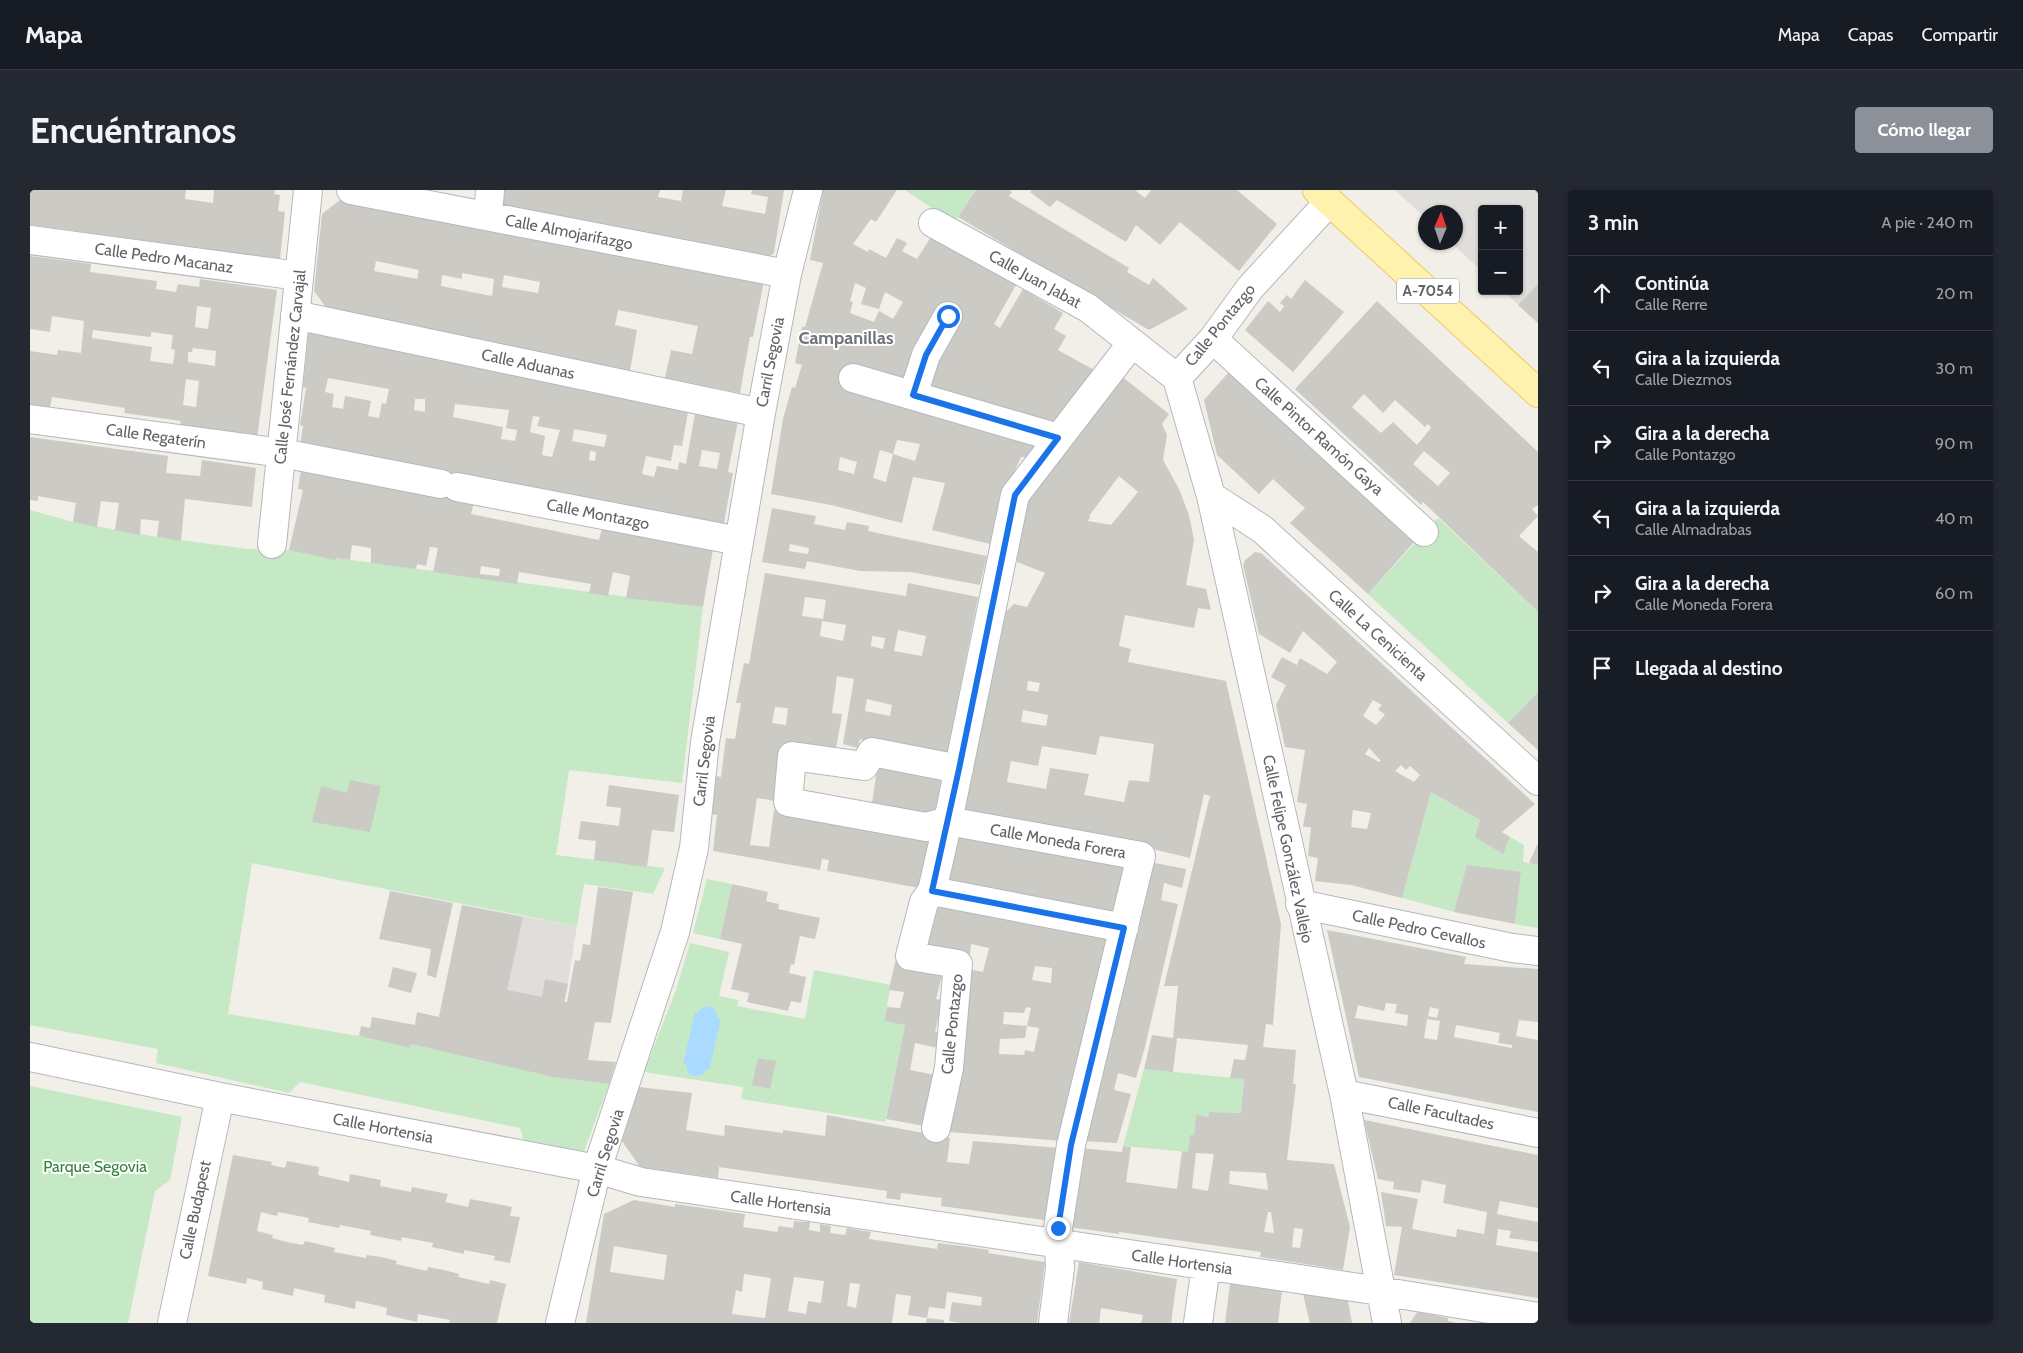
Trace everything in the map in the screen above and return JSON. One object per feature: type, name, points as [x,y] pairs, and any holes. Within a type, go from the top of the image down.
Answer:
[{"type":"main road","name":"A-7054","points":[[1321,193],[1538,393]]},
{"type":"street","name":"Calle José Fernández Carvajal","points":[[272,544],[308,190]]},
{"type":"street","name":"Calle Almojarifazgo","points":[[351,190],[489,203],[787,274]]},
{"type":"street","name":"Carril Segovia","points":[[560,1323],[598,1169],[686,893],[694,848],[705,742],[761,413],[787,274],[808,190]]},
{"type":"street","name":"Calle Pontazgo","points":[[936,1128],[949,1068],[958,964],[910,956],[924,902],[932,891],[948,821],[1015,495],[1132,343],[1177,378],[1213,339],[1321,193]]},
{"type":"street","name":"Calle Juan Jabat","points":[[933,223],[1088,308],[1132,343]]},
{"type":"street","name":"Calle Pedro Macanaz","points":[[30,240],[299,276]]},
{"type":"street","name":"Calle Aduanas","points":[[295,315],[761,413]]},
{"type":"street","points":[[913,395],[926,355],[948,316]]},
{"type":"street","name":"Calle Pintor Ramón Gaya","points":[[1213,339],[1424,532]]},
{"type":"street","points":[[853,378],[1058,438]]},
{"type":"street","name":"Calle Felipe González Vallejo","points":[[1177,378],[1211,496],[1300,904],[1344,1094],[1387,1323]]},
{"type":"street","name":"Calle Regaterín","points":[[30,419],[282,453]]},
{"type":"street","name":"Calle Montazgo","points":[[282,453],[739,541]]},
{"type":"street","name":"Calle La Cenicienta","points":[[1211,496],[1262,529],[1538,781]]},
{"type":"street","points":[[948,821],[926,827],[788,802],[792,756],[864,766],[872,752],[959,769]]},
{"type":"street","name":"Calle Moneda Forera","points":[[948,821],[1141,856],[1071,1145],[1058,1228],[1060,1268],[1052,1323]]},
{"type":"street","points":[[932,891],[1124,928]]},
{"type":"street","name":"Calle Pedro Cevallos","points":[[1300,904],[1512,948],[1538,951]]},
{"type":"street","name":"Calle Hortensia","points":[[30,1057],[220,1097],[598,1169],[641,1182],[1380,1290],[1538,1317]]},
{"type":"street","name":"Calle Facultades","points":[[1344,1094],[1538,1133]]},
{"type":"street","name":"Calle Budapest","points":[[177,1322],[220,1097]]},
{"type":"street","points":[[1198,1323],[1206,1266]]},
{"type":"shaded area","points":[[1395,190],[1538,190],[1538,323],[1507,295],[1523,295],[1523,205],[1478,205],[1478,267],[1459,250],[1463,250],[1463,205],[1418,205],[1418,211]]},
{"type":"shaded area","points":[[462,905],[577,926],[553,1077],[432,1049]]},
{"type":"green space","points":[[905,190],[976,190],[954,223]]},
{"type":"green space","points":[[30,510],[73,522],[157,537],[248,549],[289,550],[335,559],[703,607],[682,783],[569,770],[556,855],[665,868],[653,894],[584,884],[577,926],[252,863],[228,1014],[359,1036],[410,1048],[411,1044],[553,1077],[609,1084],[584,1151],[524,1141],[520,1128],[300,1082],[289,1093],[156,1063],[158,1049],[30,1025]]},
{"type":"green space","points":[[1438,518],[1538,612],[1538,692],[1508,723],[1368,594]]},
{"type":"green space","points":[[1431,792],[1480,820],[1475,837],[1503,853],[1510,837],[1524,845],[1523,862],[1538,865],[1538,928],[1515,924],[1521,872],[1454,912],[1402,898]]},
{"type":"green space","points":[[707,879],[732,884],[720,939],[693,933]]},
{"type":"green space","points":[[690,943],[729,952],[719,996],[739,1000],[737,1006],[805,1019],[814,970],[891,985],[884,1020],[905,1025],[885,1122],[741,1099],[743,1087],[644,1072],[676,990]]},
{"type":"green space","points":[[1144,1069],[1244,1079],[1241,1113],[1209,1112],[1208,1117],[1196,1116],[1194,1135],[1190,1136],[1188,1152],[1123,1146]]},
{"type":"green space","name":"Parque Segovia","points":[[30,1086],[182,1117],[170,1180],[155,1191],[128,1323],[30,1323]]},
{"type":"water","points":[[709,1006],[714,1008],[718,1018],[721,1019],[709,1070],[706,1069],[702,1075],[692,1076],[688,1073],[686,1064],[683,1064],[695,1013]]},
{"type":"building","points":[[30,190],[186,190],[185,199],[213,203],[214,190],[275,190],[274,194],[280,195],[278,211],[285,212],[280,259],[30,225]]},
{"type":"building","points":[[504,190],[660,190],[658,197],[681,201],[683,190],[726,190],[722,206],[765,214],[768,197],[751,194],[752,190],[784,190],[774,253],[766,258],[502,205]]},
{"type":"building","points":[[823,190],[897,190],[876,222],[871,219],[853,244],[868,252],[869,249],[886,258],[897,238],[907,243],[902,251],[917,259],[931,237],[1016,285],[994,324],[1000,328],[1023,289],[1063,313],[1054,329],[1066,336],[1058,350],[1094,370],[1054,424],[908,389],[1039,443],[1028,457],[1021,457],[1006,490],[990,544],[932,530],[945,483],[913,477],[902,523],[831,505],[771,494],[783,419],[792,387],[795,388],[802,365],[795,363],[802,327],[805,327],[823,263],[810,260]],"holes":[[[855,283],[866,288],[861,304],[879,309],[885,292],[903,302],[893,319],[879,311],[874,322],[850,313],[853,302],[850,301]],[[897,440],[920,444],[915,461],[893,454]],[[880,450],[893,454],[886,482],[873,478]],[[840,457],[857,462],[854,474],[838,470]]]},
{"type":"building","points":[[976,190],[1009,190],[1012,192],[1009,196],[1129,268],[1127,272],[1149,285],[1153,278],[1188,309],[1149,330],[958,217]]},
{"type":"building","points":[[1032,190],[1135,190],[1145,198],[1151,190],[1237,190],[1277,224],[1239,271],[1180,222],[1160,245],[1136,225],[1126,242],[1057,200],[1050,207],[1030,192]]},
{"type":"building","points":[[340,200],[498,233],[498,228],[764,281],[753,337],[750,337],[740,393],[665,378],[671,350],[692,354],[698,326],[618,310],[615,325],[637,330],[630,371],[328,310],[314,291],[322,214]],"holes":[[[376,261],[419,270],[417,279],[374,271]],[[462,273],[494,279],[492,296],[441,286],[442,275],[462,279]],[[504,275],[540,282],[538,293],[502,287]]]},
{"type":"building","points":[[30,256],[91,264],[90,272],[157,281],[156,289],[176,292],[178,284],[199,287],[200,279],[277,290],[257,438],[180,425],[181,421],[124,413],[125,408],[52,397],[50,407],[30,405],[30,351],[57,355],[58,350],[81,353],[84,321],[52,316],[50,332],[30,329]],"holes":[[[197,306],[211,308],[208,329],[195,327]],[[93,330],[151,337],[151,332],[173,335],[171,349],[175,350],[173,364],[150,361],[152,347],[92,338]],[[193,348],[216,351],[215,366],[188,362],[188,352],[192,352]],[[186,379],[199,381],[196,407],[183,405]]]},
{"type":"building","points":[[1305,280],[1344,312],[1293,372],[1245,330],[1268,301],[1280,312],[1284,306],[1280,303],[1287,295],[1291,299]]},
{"type":"building","points":[[1538,284],[1538,323],[1518,305]]},
{"type":"building","points":[[1377,301],[1538,452],[1538,505],[1532,509],[1538,516],[1519,536],[1538,552],[1538,612],[1423,502],[1421,505],[1295,389]],"holes":[[[1364,394],[1383,413],[1395,400],[1425,427],[1428,424],[1431,428],[1417,445],[1393,422],[1381,433],[1352,407]],[[1424,451],[1450,473],[1438,486],[1413,464]]]},
{"type":"building","points":[[309,328],[689,406],[682,446],[674,445],[671,461],[646,456],[642,474],[654,477],[657,466],[678,470],[679,462],[686,464],[696,408],[739,416],[728,472],[733,473],[722,534],[300,445],[303,426],[300,425],[306,388],[303,387]],"holes":[[[328,378],[389,389],[386,404],[382,403],[379,418],[368,416],[371,401],[345,396],[343,409],[332,407],[334,394],[325,392]],[[415,399],[425,399],[425,412],[414,410]],[[455,404],[509,410],[506,428],[517,430],[515,441],[501,439],[503,427],[453,417]],[[533,416],[540,417],[537,426],[560,430],[552,457],[542,455],[545,436],[530,432]],[[574,429],[607,435],[604,447],[572,441]],[[702,450],[720,453],[717,469],[699,466]],[[590,451],[596,452],[595,461],[589,460]]]},
{"type":"building","points":[[1229,372],[1415,541],[1368,594],[1290,523],[1305,508],[1273,479],[1259,494],[1217,455],[1204,400]]},
{"type":"building","points":[[1120,375],[1169,414],[1162,424],[1167,435],[1163,460],[1179,489],[1189,515],[1194,540],[1186,585],[1206,589],[1211,610],[1198,608],[1194,628],[1125,615],[1119,646],[1131,649],[1128,662],[1226,681],[1281,924],[1273,1025],[1266,1024],[1263,1047],[1296,1050],[1293,1084],[1296,1084],[1287,1160],[1334,1164],[1350,1227],[1343,1270],[1260,1257],[1261,1252],[1069,1227],[1080,1148],[1122,1152],[1123,1146],[1131,1147],[1126,1182],[1177,1189],[1182,1151],[1188,1152],[1190,1135],[1194,1135],[1196,1115],[1208,1117],[1209,1112],[1241,1113],[1244,1079],[1230,1078],[1234,1059],[1245,1060],[1248,1045],[1177,1038],[1173,1072],[1144,1069],[1152,1035],[1173,1038],[1178,986],[1164,986],[1210,796],[1204,794],[1190,858],[1152,849],[960,815],[998,619],[1014,604],[1027,607],[1045,573],[1017,562],[1024,500]],"holes":[[[1119,476],[1138,492],[1111,525],[1088,521]],[[1028,681],[1040,683],[1038,692],[1027,690]],[[1023,710],[1048,715],[1046,726],[1021,722]],[[1100,736],[1154,744],[1149,782],[1129,780],[1124,802],[1084,795],[1089,774],[1050,768],[1046,789],[1007,782],[1011,761],[1038,766],[1042,746],[1096,755]],[[1196,1153],[1214,1154],[1208,1191],[1192,1188]],[[1230,1171],[1266,1173],[1268,1190],[1229,1184]],[[1268,1212],[1271,1212],[1274,1233],[1264,1232]],[[1294,1228],[1303,1229],[1300,1248],[1292,1247]]]},
{"type":"building","points":[[30,437],[168,456],[166,473],[200,476],[202,460],[256,468],[252,507],[185,499],[181,541],[157,537],[159,521],[141,519],[140,535],[115,530],[119,503],[101,501],[97,527],[73,522],[76,503],[38,496],[38,501],[30,500]]},
{"type":"building","points":[[301,470],[474,502],[471,514],[599,540],[602,528],[713,549],[703,607],[626,598],[630,576],[613,572],[608,596],[589,593],[591,584],[519,572],[517,584],[433,572],[438,548],[430,547],[426,566],[417,564],[416,569],[371,563],[371,548],[352,545],[350,560],[336,558],[335,560],[289,550],[303,490],[298,489]],"holes":[[[481,566],[500,569],[499,576],[480,574]]]},
{"type":"building","points":[[772,508],[816,516],[814,524],[845,530],[847,522],[869,526],[868,531],[987,556],[980,585],[911,572],[860,571],[807,561],[805,569],[762,562]],"holes":[[[790,544],[809,548],[808,554],[789,551]]]},
{"type":"building","points":[[1255,552],[1261,553],[1535,804],[1502,832],[1510,837],[1503,854],[1475,837],[1480,820],[1431,792],[1402,898],[1351,885],[1315,881],[1318,858],[1308,856],[1311,827],[1303,827],[1307,804],[1297,802],[1305,750],[1285,747],[1276,705],[1286,685],[1271,677],[1282,657],[1297,665],[1300,658],[1327,674],[1337,662],[1303,631],[1290,653],[1259,634],[1243,565],[1245,560]],"holes":[[[1373,700],[1382,705],[1378,709],[1385,715],[1376,725],[1363,716]],[[1369,748],[1381,761],[1379,762],[1365,754]],[[1401,765],[1406,770],[1410,766],[1420,775],[1414,782],[1395,771]],[[1353,810],[1371,813],[1367,829],[1351,827]]]},
{"type":"building","points":[[765,573],[906,596],[908,583],[978,597],[946,760],[860,739],[858,748],[843,744],[854,679],[837,676],[832,713],[842,714],[836,749],[782,744],[775,801],[757,798],[750,845],[769,847],[774,810],[930,837],[919,888],[827,871],[829,860],[822,859],[820,870],[713,851],[717,815],[712,814],[716,776],[721,777],[726,738],[735,739],[741,703],[736,703],[744,663],[749,664]],"holes":[[[805,597],[826,600],[823,619],[802,616]],[[822,621],[846,625],[843,641],[820,636]],[[898,630],[926,636],[922,656],[894,651]],[[872,636],[885,638],[883,649],[871,646]],[[867,699],[892,705],[890,716],[865,711]],[[775,707],[788,708],[786,725],[772,723]]]},
{"type":"building","points":[[1538,692],[1538,750],[1508,723]]},
{"type":"building","points":[[878,762],[943,770],[934,819],[871,810]]},
{"type":"building","points":[[350,780],[381,786],[370,832],[312,822],[321,786],[347,793]]},
{"type":"building","points":[[609,785],[679,795],[674,832],[652,830],[647,867],[594,860],[596,841],[578,839],[581,821],[619,826],[621,808],[606,806]]},
{"type":"building","points":[[957,827],[1131,859],[1120,914],[946,884]]},
{"type":"building","points":[[1538,843],[1538,865],[1529,863]]},
{"type":"building","points":[[1150,862],[1186,869],[1182,888],[1164,883],[1161,900],[1178,904],[1145,1047],[1136,1078],[1118,1073],[1114,1090],[1131,1094],[1117,1143],[1082,1141]]},
{"type":"building","points":[[1467,865],[1521,872],[1515,924],[1454,912]]},
{"type":"building","points":[[732,884],[768,892],[766,901],[779,904],[778,909],[820,918],[815,939],[800,936],[794,965],[791,964],[789,973],[806,977],[801,1003],[791,1001],[788,1011],[747,1002],[749,993],[731,989],[742,944],[720,939]]},
{"type":"building","points":[[598,887],[633,892],[611,1023],[595,1022],[588,1060],[616,1062],[609,1084],[553,1077],[411,1044],[410,1048],[359,1036],[361,1026],[370,1028],[372,1017],[415,1025],[417,1012],[439,1017],[462,905],[523,917],[507,990],[542,997],[545,979],[568,984],[564,1002],[567,1002],[575,960],[580,961],[583,944],[590,945]]},
{"type":"building","points":[[390,891],[453,903],[436,978],[427,975],[431,949],[379,939]]},
{"type":"building","points":[[933,905],[1115,933],[1062,1141],[949,1132],[968,969],[983,972],[989,948],[971,944],[969,960],[925,952]],"holes":[[[1035,966],[1052,968],[1051,983],[1032,980]],[[1026,1007],[1031,1008],[1027,1026],[1003,1024],[1004,1012],[1024,1013]],[[1027,1026],[1039,1028],[1034,1052],[1025,1050],[1024,1055],[999,1054],[1000,1039],[1025,1038]]]},
{"type":"building","points":[[1327,930],[1466,957],[1464,964],[1538,969],[1538,1022],[1519,1020],[1516,1036],[1538,1040],[1538,1112],[1359,1077]],"holes":[[[1386,1003],[1397,1004],[1395,1013],[1408,1015],[1407,1026],[1355,1018],[1358,1005],[1384,1011]],[[1430,1007],[1439,1009],[1437,1018],[1428,1016]],[[1427,1019],[1440,1021],[1437,1040],[1424,1038]],[[1456,1025],[1500,1033],[1498,1043],[1512,1045],[1512,1048],[1454,1037]]]},
{"type":"building","points":[[895,962],[943,972],[936,999],[942,1000],[935,1032],[940,1033],[938,1048],[915,1043],[910,1070],[935,1075],[924,1126],[886,1119],[905,1025],[884,1021],[887,1007],[900,1008],[904,992],[889,990]]},
{"type":"building","points":[[393,967],[417,973],[411,993],[388,987]]},
{"type":"building","points":[[758,1058],[776,1061],[770,1089],[752,1085]]},
{"type":"building","points":[[639,1087],[692,1093],[686,1130],[724,1136],[725,1125],[783,1133],[783,1130],[825,1136],[827,1115],[950,1138],[947,1162],[969,1164],[973,1141],[1061,1148],[1051,1221],[941,1206],[942,1198],[901,1193],[900,1200],[886,1198],[887,1191],[719,1167],[718,1178],[640,1167],[622,1141]]},
{"type":"building","points":[[1364,1120],[1538,1155],[1538,1208],[1500,1201],[1497,1214],[1538,1222],[1538,1242],[1509,1238],[1511,1231],[1498,1229],[1496,1245],[1538,1252],[1538,1298],[1394,1275],[1402,1227],[1386,1226],[1381,1192],[1418,1199],[1412,1229],[1455,1237],[1457,1229],[1484,1234],[1487,1212],[1443,1203],[1446,1185],[1422,1180],[1420,1193],[1393,1189],[1394,1182],[1378,1179]]},
{"type":"building","points":[[233,1155],[272,1162],[271,1165],[285,1168],[287,1161],[319,1167],[318,1175],[349,1182],[350,1174],[381,1180],[380,1186],[411,1192],[412,1187],[448,1194],[445,1202],[468,1207],[470,1199],[512,1207],[510,1216],[520,1217],[510,1263],[494,1260],[495,1256],[464,1250],[464,1254],[432,1247],[433,1243],[402,1237],[401,1241],[370,1235],[371,1231],[340,1225],[339,1228],[308,1222],[309,1218],[278,1212],[277,1216],[261,1212],[257,1231],[273,1235],[272,1238],[287,1242],[303,1245],[305,1241],[335,1248],[334,1252],[366,1258],[367,1255],[381,1257],[397,1261],[396,1264],[427,1271],[428,1267],[459,1274],[458,1277],[489,1284],[490,1280],[506,1284],[497,1323],[449,1323],[450,1320],[418,1314],[417,1322],[386,1315],[387,1308],[371,1304],[356,1301],[355,1309],[324,1302],[325,1295],[294,1288],[293,1296],[262,1289],[263,1282],[247,1278],[246,1284],[208,1276]]},
{"type":"building","points":[[634,1200],[675,1207],[675,1204],[745,1214],[743,1227],[777,1232],[779,1226],[793,1228],[794,1221],[810,1222],[809,1230],[814,1231],[820,1232],[820,1224],[831,1226],[830,1233],[845,1235],[847,1228],[871,1232],[869,1239],[937,1249],[938,1243],[962,1246],[989,1250],[988,1253],[1045,1262],[1037,1323],[961,1323],[949,1321],[952,1302],[981,1306],[982,1297],[947,1292],[945,1309],[929,1307],[927,1318],[908,1315],[911,1296],[896,1294],[892,1323],[586,1323],[604,1214]],"holes":[[[614,1246],[667,1255],[664,1280],[610,1272]],[[744,1274],[771,1278],[765,1318],[732,1314],[736,1290],[742,1292]],[[794,1277],[824,1281],[821,1303],[808,1301],[806,1314],[788,1311]],[[850,1283],[860,1284],[856,1308],[847,1306]]]},
{"type":"building","points":[[1079,1262],[1177,1279],[1171,1323],[1141,1323],[1143,1315],[1101,1308],[1099,1323],[1069,1323]]},
{"type":"building","points":[[1230,1284],[1282,1291],[1278,1323],[1225,1323]]},
{"type":"building","points":[[1303,1294],[1348,1301],[1352,1323],[1310,1323]]},
{"type":"building","points":[[1417,1312],[1448,1318],[1448,1321],[1457,1323],[1410,1323]]},
{"type":"building","points":[[927,1318],[944,1320],[944,1323],[926,1323]]},
{"type":"district","name":"Campanillas","points":[[846,338]]},
{"type":"route","points":[[948,316],[926,355],[913,395],[1058,438],[1015,495],[932,891],[1124,928],[1071,1145],[1058,1228]]}]
